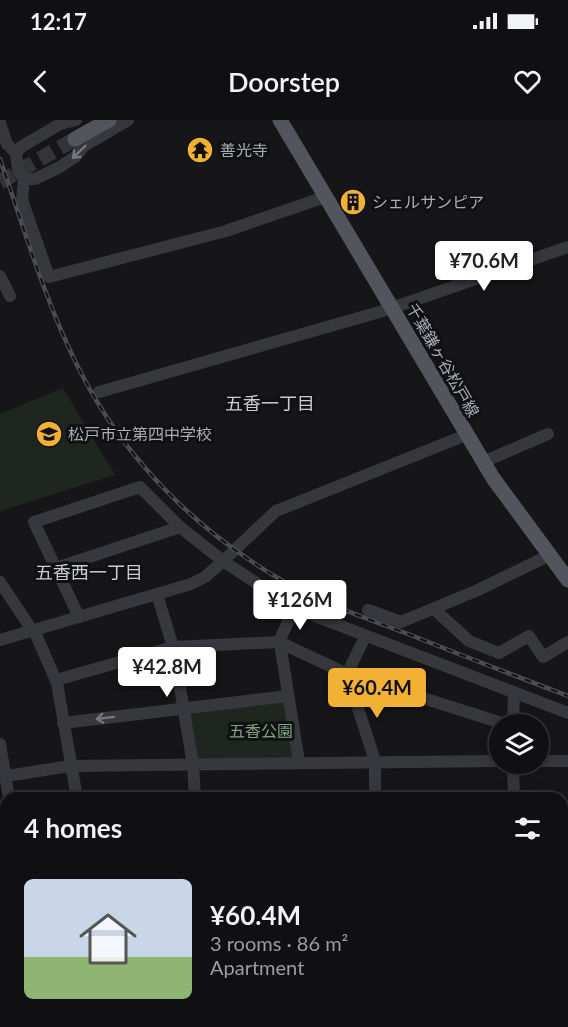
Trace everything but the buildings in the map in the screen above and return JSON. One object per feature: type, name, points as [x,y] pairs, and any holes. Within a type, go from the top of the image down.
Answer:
[{"type":"main road","points":[[74,131],[95,120]]},
{"type":"main road","points":[[74,131],[109,120]]},
{"type":"main road","name":"千葉鎌ヶ谷松戸線","points":[[280,120],[466,435],[493,478],[568,580]]},
{"type":"street","points":[[24,179],[35,179],[58,168],[75,157],[84,146],[128,120]]},
{"type":"street","points":[[0,123],[7,144],[16,153],[18,171],[24,179],[22,200],[49,277],[226,231],[325,196]]},
{"type":"street","points":[[16,153],[21,147],[60,124],[74,131]]},
{"type":"street","points":[[99,392],[391,309],[568,248]]},
{"type":"street","points":[[0,276],[10,296]]},
{"type":"street","points":[[483,462],[548,434]]},
{"type":"street","points":[[0,640],[198,581],[223,561],[276,511],[466,435]]},
{"type":"street","points":[[79,617],[34,522],[140,487],[180,527],[223,561],[294,608],[568,713]]},
{"type":"street","points":[[56,568],[180,527]]},
{"type":"street","points":[[368,610],[401,622],[478,590],[550,555]]},
{"type":"street","points":[[0,582],[33,630],[56,680],[76,792]]},
{"type":"street","points":[[156,594],[173,647],[193,764],[195,792]]},
{"type":"street","points":[[294,608],[279,642],[299,762]]},
{"type":"street","points":[[434,609],[469,641],[499,653],[529,636],[543,657],[568,642]]},
{"type":"street","points":[[365,637],[348,674],[375,761],[375,792]]},
{"type":"street","points":[[56,680],[173,647],[279,642],[348,674],[489,719]]},
{"type":"street","points":[[513,714],[514,692]]},
{"type":"street","points":[[63,723],[288,696]]},
{"type":"street","points":[[0,744],[3,777],[7,792]]},
{"type":"street","points":[[3,777],[70,766],[489,761]]},
{"type":"street","points":[[549,761],[568,761]]},
{"type":"street","points":[[513,774],[514,792]]},
{"type":"green space","points":[[63,388],[115,475],[0,511],[0,414]]},
{"type":"green space","name":"五香公園","points":[[285,700],[293,755],[290,759],[199,760],[194,756],[188,714],[191,711]]},
{"type":"tunnel","points":[[0,182],[75,139]]},
{"type":"railway","points":[[0,159],[45,290],[78,367],[118,433],[167,492],[225,542],[290,585],[346,610],[568,696]]},
{"type":"place","name":"善光寺","points":[[200,150]]},
{"type":"place","name":"シェルサンピア","points":[[353,202]]},
{"type":"place","name":"松戸市立第四中学校","points":[[49,434]]},
{"type":"district","name":"五香一丁目","points":[[270,404]]},
{"type":"district","name":"五香西一丁目","points":[[89,573]]}]
